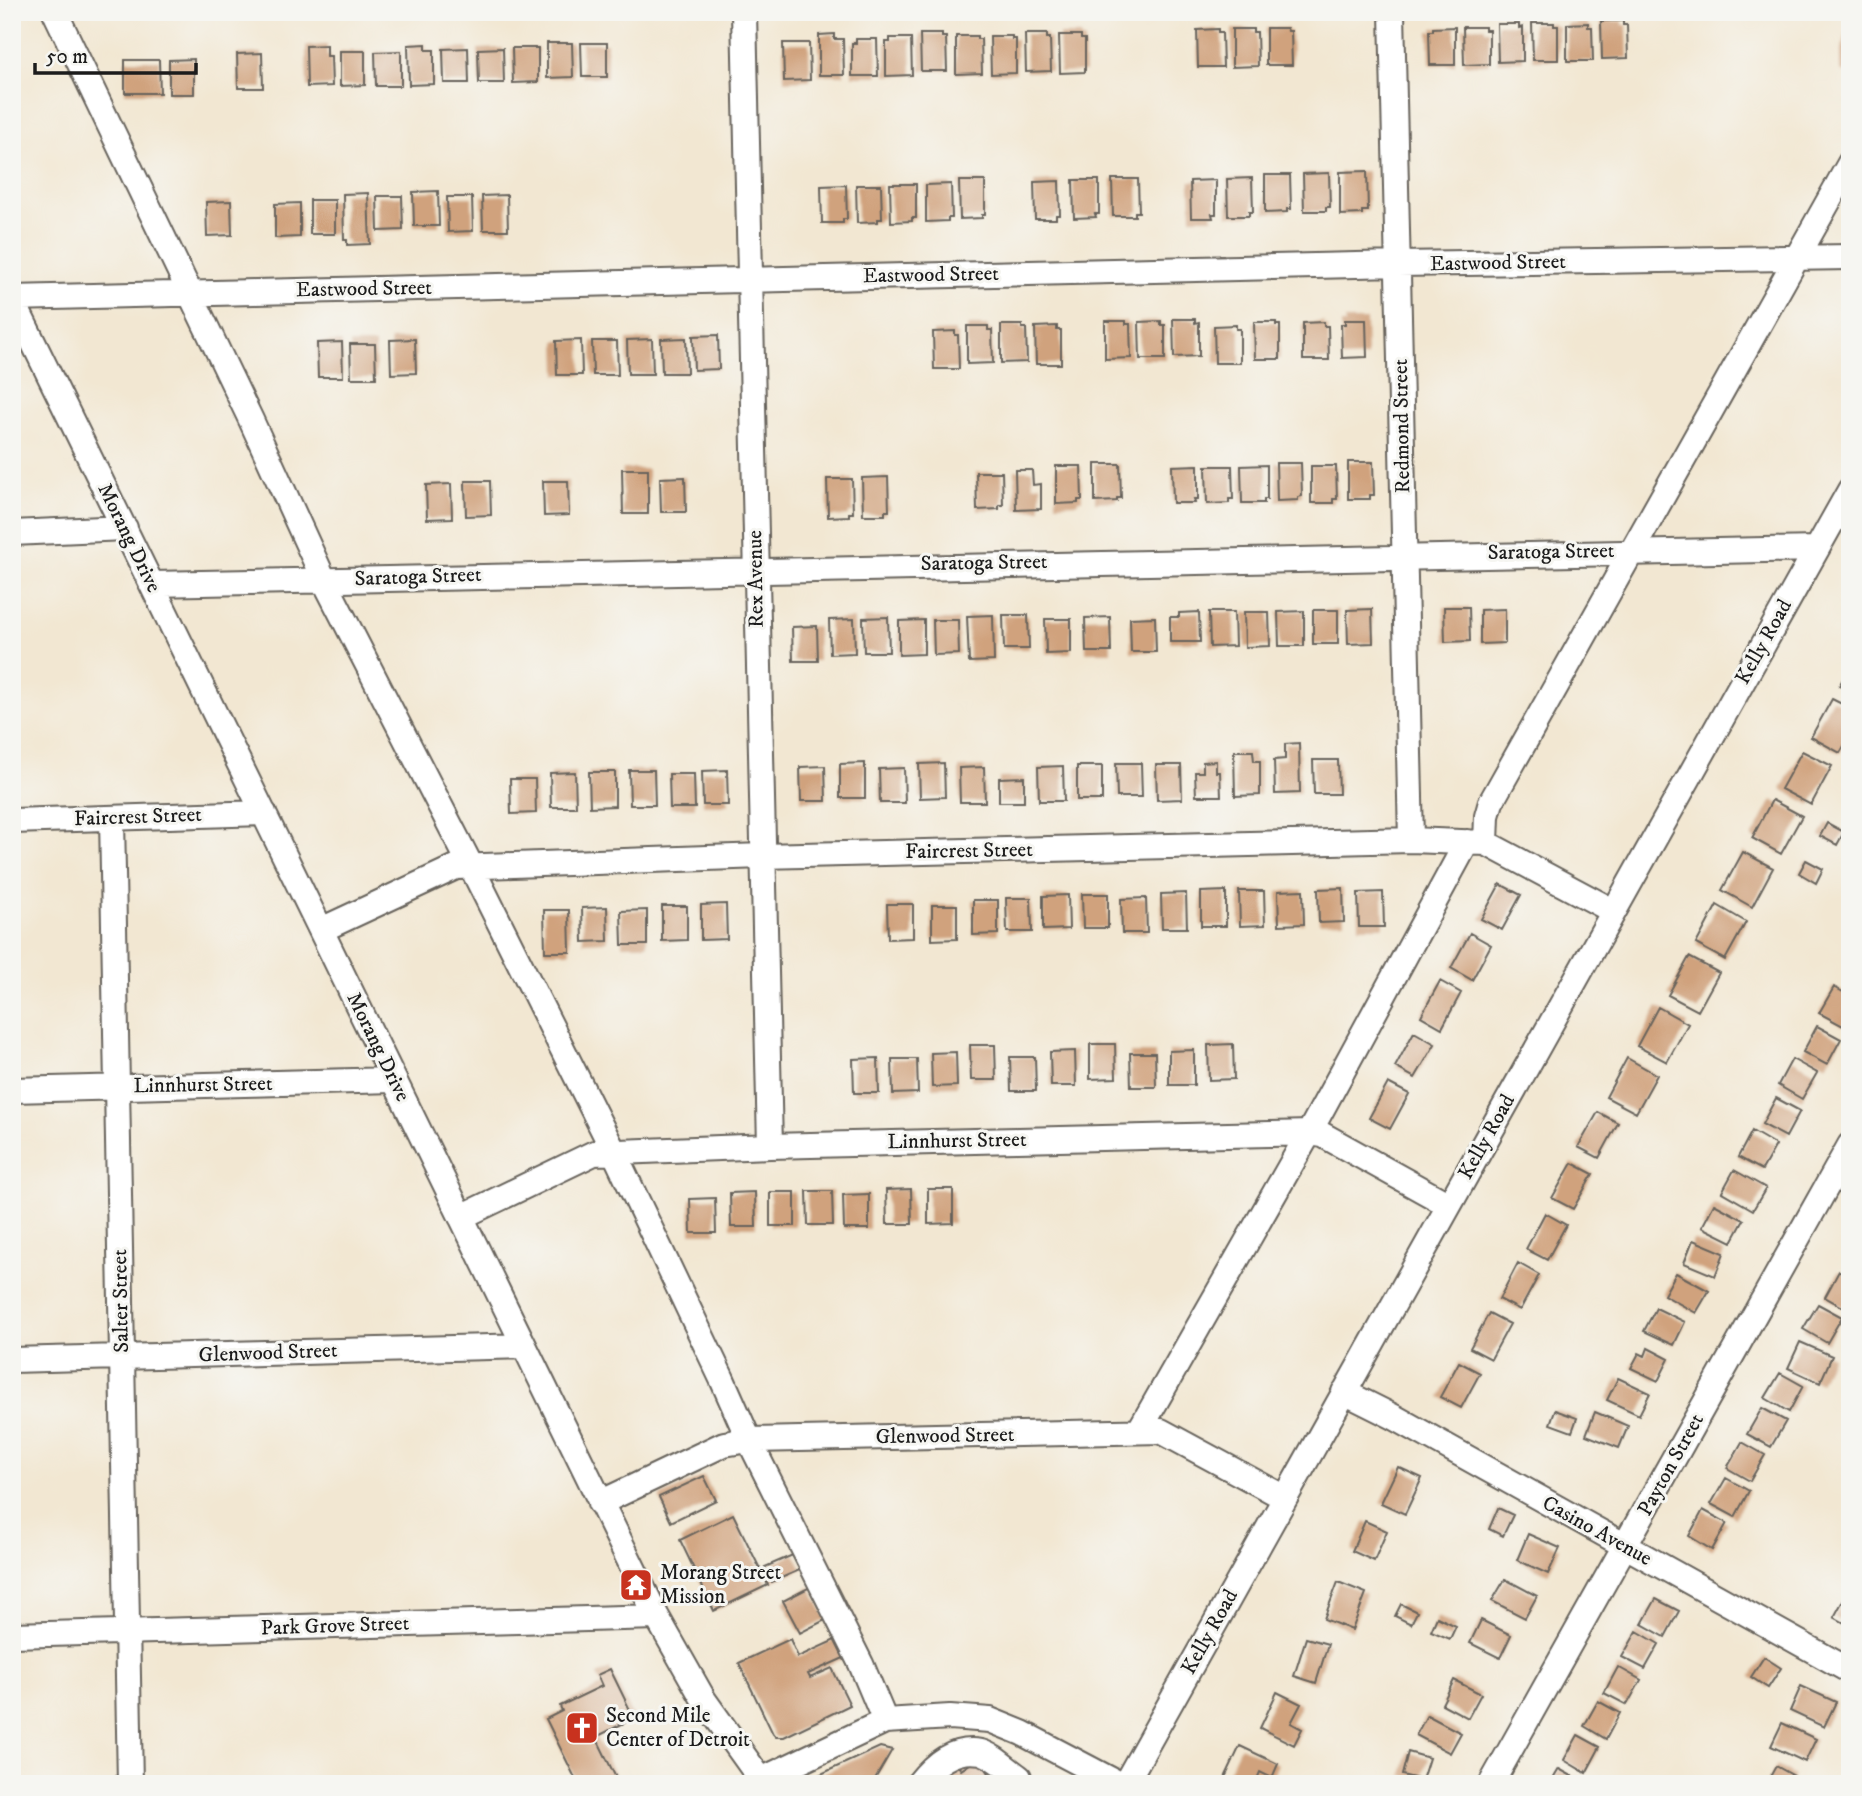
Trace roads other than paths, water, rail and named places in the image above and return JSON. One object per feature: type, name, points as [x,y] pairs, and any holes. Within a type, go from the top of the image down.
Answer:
[{"type":"street","points":[[55,12],[251,420],[324,580],[614,1152],[749,1440],[861,1664],[885,1721]]},
{"type":"street","name":"Rex Avenue","points":[[744,12],[770,1146]]},
{"type":"street","name":"Redmond Street","points":[[1392,12],[1411,840]]},
{"type":"street","points":[[1139,1431],[1477,842],[1491,802],[1850,163]]},
{"type":"street","name":"Eastwood Street","points":[[12,298],[1398,264],[1850,257]]},
{"type":"street","name":"Morang Drive","points":[[12,298],[657,1617],[704,1700],[762,1782]]},
{"type":"street","name":"Kelly Road","points":[[1125,1784],[1850,490]]},
{"type":"street","points":[[12,533],[125,528]]},
{"type":"street","name":"Saratoga Street","points":[[152,584],[1405,554],[1817,549]]},
{"type":"street","name":"Faircrest Street","points":[[12,821],[264,813]]},
{"type":"street","name":"Salter Street","points":[[112,818],[130,1784]]},
{"type":"street","name":"Faircrest Street","points":[[321,930],[456,867],[762,856],[1411,840],[1477,842],[1613,911]]},
{"type":"street","name":"Linnhurst Street","points":[[12,1090],[394,1080]]},
{"type":"street","name":"Linnhurst Street","points":[[461,1217],[594,1153],[1309,1133],[1323,1135],[1449,1205]]},
{"type":"street","name":"Payton Street","points":[[1492,1784],[1850,1145]]},
{"type":"street","name":"Glenwood Street","points":[[12,1360],[524,1346]]},
{"type":"street","name":"Casino Avenue","points":[[1344,1392],[1850,1671]]},
{"type":"street","name":"Glenwood Street","points":[[600,1503],[724,1444],[749,1440],[1139,1431],[1161,1431],[1285,1498]]},
{"type":"street","name":"Park Grove Street","points":[[12,1635],[657,1617]]},
{"type":"street","points":[[762,1782],[885,1721],[950,1717],[990,1720],[1022,1733],[1119,1784]]},
{"type":"street","points":[[918,1784],[933,1765],[957,1753],[982,1752],[1019,1777],[1015,1784]]},
{"type":"place","name":"Morang Street Mission","points":[[636,1585]]},
{"type":"place","name":"Second Mile Center of Detroit","points":[[582,1728]]}]
